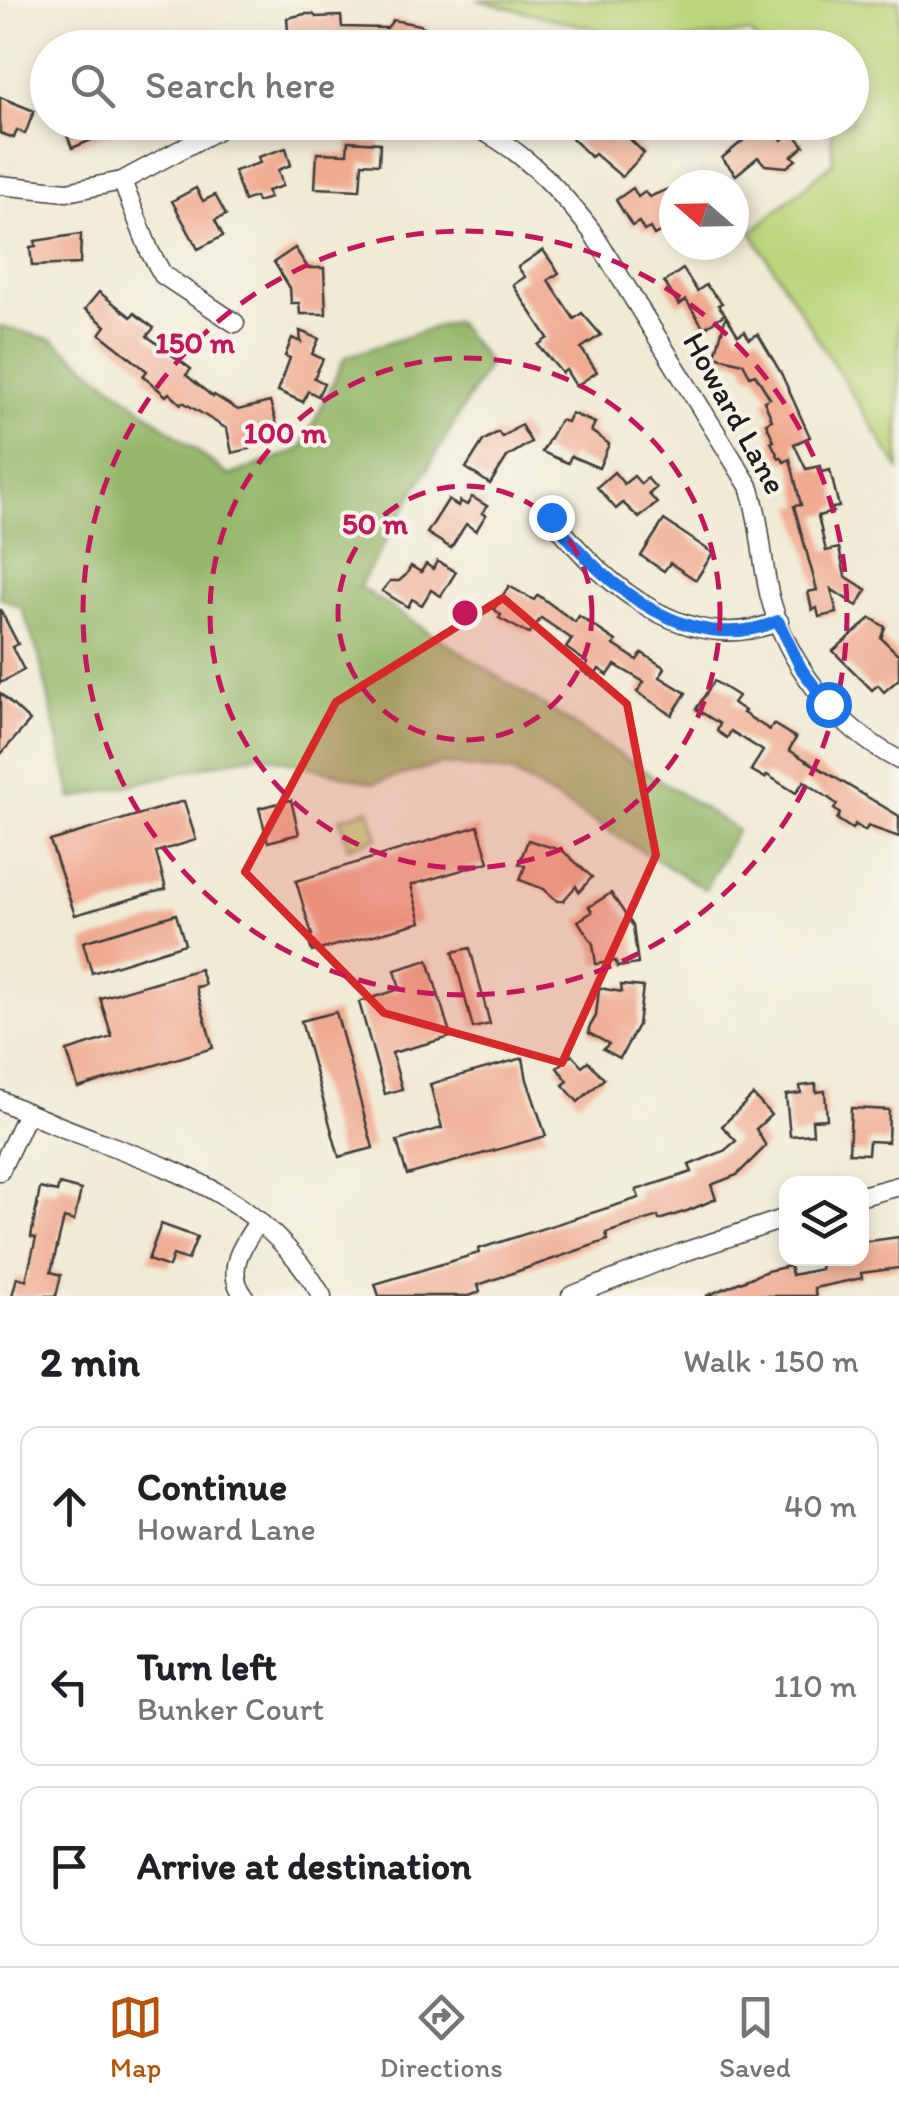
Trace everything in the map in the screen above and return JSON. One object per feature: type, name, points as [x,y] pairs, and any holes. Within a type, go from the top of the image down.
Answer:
[{"type":"street","points":[[0,184],[68,192],[122,181],[142,174],[201,140]]},
{"type":"street","name":"Howard Lane","points":[[499,140],[562,192],[590,230],[750,486],[760,518],[769,593],[802,670],[828,704],[860,734],[899,760]]},
{"type":"street","points":[[122,181],[163,275],[235,323]]},
{"type":"street","points":[[551,517],[576,549],[605,576],[688,627],[735,633],[778,621]]},
{"type":"street","points":[[0,1100],[204,1182],[282,1242],[322,1296]]},
{"type":"street","points":[[0,1171],[27,1113]]},
{"type":"street","points":[[869,1194],[899,1186]]},
{"type":"street","points":[[571,1296],[779,1220]]},
{"type":"street","points":[[244,1296],[237,1286],[235,1265],[243,1244],[259,1221]]},
{"type":"highlighted area","points":[[503,598],[627,704],[656,855],[562,1063],[384,1013],[245,872],[336,702]]},
{"type":"green space","points":[[477,0],[899,0],[899,469],[751,232],[833,163],[832,140],[869,140],[869,30],[600,30]]},
{"type":"green space","points":[[455,321],[489,363],[359,587],[737,830],[705,889],[513,773],[442,764],[374,783],[258,754],[72,799],[39,656],[22,608],[0,597],[0,326],[53,340],[229,476],[301,449],[345,357]]},
{"type":"green space","points":[[369,809],[378,838],[348,847],[340,818]]},
{"type":"building","points":[[305,14],[341,16],[342,27],[387,28],[393,20],[429,30],[288,30],[287,18]]},
{"type":"building","points":[[0,97],[30,109],[25,134],[17,130],[14,138],[0,133]]},
{"type":"building","points":[[69,140],[92,140],[72,148]]},
{"type":"building","points":[[574,140],[631,140],[644,153],[622,177],[595,154],[591,157]]},
{"type":"building","points":[[744,140],[799,140],[804,146],[792,156],[796,160],[787,167],[765,165],[758,157],[742,170],[732,170],[722,158]]},
{"type":"building","points":[[348,141],[380,143],[379,164],[362,163],[360,190],[315,188],[317,153],[347,154]]},
{"type":"building","points":[[286,148],[291,165],[278,170],[283,186],[267,191],[270,198],[244,201],[234,171],[260,163],[258,157]]},
{"type":"building","points":[[196,188],[203,201],[215,195],[226,215],[215,220],[223,236],[198,249],[172,201]]},
{"type":"building","points":[[633,188],[638,197],[645,192],[649,197],[659,193],[659,232],[654,235],[650,228],[644,231],[639,222],[632,226],[616,200]]},
{"type":"building","points":[[81,234],[80,264],[32,266],[30,247],[36,246],[35,241]]},
{"type":"building","points":[[295,248],[308,268],[324,268],[326,314],[300,314],[299,303],[291,303],[290,288],[274,262]]},
{"type":"building","points":[[543,250],[559,273],[548,280],[574,319],[582,313],[601,335],[581,348],[597,372],[576,386],[566,370],[562,373],[538,345],[548,338],[513,285],[525,277],[518,267]]},
{"type":"building","points":[[683,269],[697,291],[706,285],[722,303],[718,305],[725,314],[704,328],[686,300],[679,305],[664,282]]},
{"type":"building","points":[[99,292],[131,317],[134,313],[154,328],[147,336],[191,369],[186,375],[213,397],[238,410],[270,402],[277,425],[271,427],[272,434],[248,443],[249,449],[232,453],[227,429],[181,404],[169,393],[166,396],[143,376],[147,371],[100,334],[106,326],[85,309]]},
{"type":"building","points":[[726,316],[738,335],[745,331],[749,339],[758,334],[781,373],[810,437],[794,444],[806,469],[820,466],[822,472],[830,470],[839,507],[818,516],[826,551],[839,548],[845,576],[867,590],[857,606],[831,589],[837,613],[819,617],[817,608],[812,610],[808,592],[817,590],[794,506],[801,505],[790,459],[784,462],[779,458],[771,442],[774,441],[766,423],[772,420],[764,401],[770,398],[743,363],[715,356]]},
{"type":"building","points":[[300,331],[319,339],[312,354],[323,359],[314,378],[324,383],[318,396],[308,391],[303,402],[278,391],[290,358],[285,356],[292,338],[301,342]]},
{"type":"building","points":[[571,413],[595,423],[591,431],[609,444],[599,468],[571,456],[568,463],[542,452],[560,420],[567,422]]},
{"type":"building","points":[[521,425],[531,442],[507,457],[490,484],[466,468],[483,441],[498,432],[502,437]]},
{"type":"building","points":[[614,472],[624,484],[634,476],[641,484],[647,478],[656,488],[649,494],[657,503],[639,518],[623,503],[616,509],[597,487]]},
{"type":"building","points":[[472,497],[487,506],[476,531],[466,524],[451,548],[427,533],[448,500],[458,506],[460,501],[467,505]]},
{"type":"building","points":[[664,520],[713,553],[696,580],[670,563],[664,571],[641,556]]},
{"type":"building","points":[[437,561],[456,572],[441,596],[431,590],[422,605],[412,599],[408,607],[382,591],[390,581],[399,581],[406,575],[411,566],[421,572],[426,564],[433,569]]},
{"type":"building","points":[[509,586],[534,600],[538,595],[575,622],[579,616],[637,660],[642,653],[665,668],[660,677],[686,693],[672,715],[637,692],[644,682],[615,665],[608,675],[599,669],[593,678],[582,671],[588,663],[566,648],[572,639],[541,618],[529,634],[499,618],[501,615],[494,609]]},
{"type":"building","points":[[0,609],[18,644],[12,647],[24,670],[0,683]]},
{"type":"building","points":[[871,618],[885,627],[881,638],[899,655],[899,679],[884,692],[878,685],[872,690],[833,651]]},
{"type":"building","points":[[714,681],[738,696],[733,703],[743,713],[770,730],[773,724],[796,738],[789,750],[899,816],[899,837],[868,826],[865,831],[855,824],[852,829],[837,819],[837,804],[804,781],[796,793],[751,770],[763,751],[731,731],[727,738],[717,731],[720,724],[696,709]]},
{"type":"building","points":[[0,693],[30,721],[0,755]]},
{"type":"building","points":[[291,800],[299,834],[268,842],[259,808]]},
{"type":"building","points":[[184,801],[196,840],[156,852],[166,889],[75,915],[50,841]]},
{"type":"building","points":[[478,826],[489,862],[411,885],[421,922],[312,952],[307,936],[312,935],[296,881]]},
{"type":"building","points":[[528,840],[563,851],[592,877],[579,892],[576,886],[563,901],[520,880],[525,866],[519,864]]},
{"type":"building","points":[[611,893],[633,926],[638,964],[596,964],[593,944],[578,921],[592,912],[589,907]]},
{"type":"building","points":[[176,914],[185,944],[92,973],[83,942]]},
{"type":"building","points":[[470,948],[490,1024],[473,1028],[453,952]]},
{"type":"building","points":[[428,960],[451,1037],[392,1053],[402,1089],[385,1094],[359,1002],[400,989],[395,970]]},
{"type":"building","points":[[200,969],[205,985],[196,987],[213,1048],[78,1088],[67,1051],[112,1037],[100,998]]},
{"type":"building","points":[[621,985],[643,987],[638,1025],[620,1058],[603,1049],[609,1044],[589,1033],[589,1028],[596,1016],[599,988],[622,992]]},
{"type":"building","points":[[336,1012],[373,1148],[339,1157],[301,1021]]},
{"type":"building","points":[[572,1055],[582,1066],[588,1061],[604,1079],[578,1102],[563,1085],[568,1081],[557,1068]]},
{"type":"building","points":[[523,1058],[546,1136],[407,1175],[397,1141],[442,1128],[430,1084]]},
{"type":"building","points":[[816,1084],[816,1092],[825,1091],[827,1119],[812,1120],[813,1134],[790,1136],[786,1095],[801,1093],[800,1086]]},
{"type":"building","points":[[753,1095],[771,1115],[756,1129],[766,1146],[737,1175],[711,1185],[716,1199],[659,1220],[658,1216],[606,1233],[608,1240],[478,1285],[480,1292],[469,1296],[379,1296],[375,1284],[639,1198],[636,1190],[692,1172],[689,1165],[724,1151],[736,1141],[722,1126]]},
{"type":"building","points":[[851,1108],[889,1110],[888,1142],[869,1141],[868,1154],[849,1153]]},
{"type":"building","points":[[59,1184],[81,1190],[74,1221],[64,1218],[51,1272],[61,1275],[56,1296],[12,1296],[17,1277],[26,1280],[36,1238],[31,1237],[40,1188],[57,1192]]},
{"type":"building","points":[[161,1224],[197,1237],[188,1260],[173,1255],[169,1267],[148,1260]]},
{"type":"building","points":[[899,1237],[899,1268],[861,1273],[862,1278],[814,1288],[816,1296],[706,1296],[767,1271],[790,1266],[792,1275],[821,1269],[820,1266],[869,1266],[869,1241]]},
{"type":"route","points":[[551,517],[576,549],[605,576],[688,627],[735,633],[778,621],[802,670],[828,704]]}]
